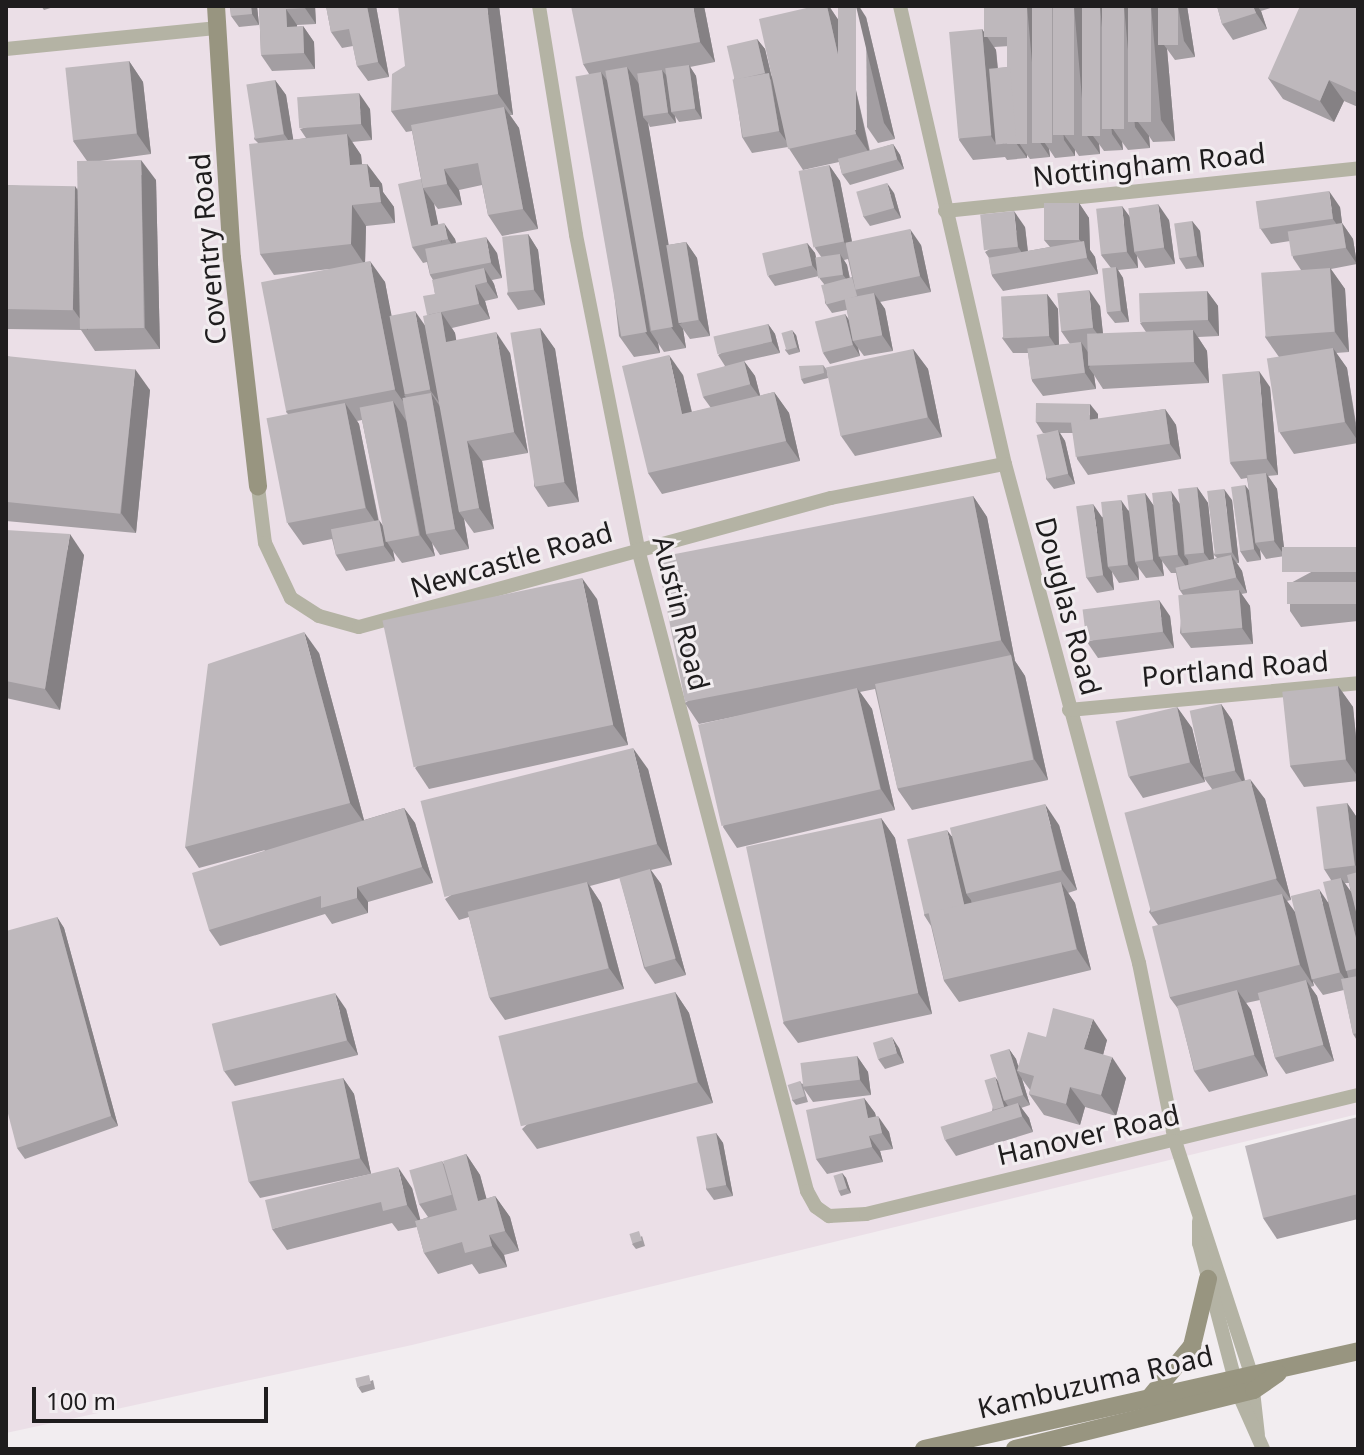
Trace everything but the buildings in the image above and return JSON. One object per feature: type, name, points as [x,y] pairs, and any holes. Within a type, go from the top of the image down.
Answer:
[{"type":"main road","name":"Coventry Road","points":[[216,6],[232,258],[258,487]]},
{"type":"main road","points":[[1151,1396],[1192,1346],[1208,1279]]},
{"type":"main road","name":"Kambuzuma Road","points":[[1015,1449],[1358,1351]]},
{"type":"main road","name":"Kambuzuma Road","points":[[924,1449],[1151,1396],[1244,1384]]},
{"type":"street","name":"Austin Road","points":[[539,6],[576,235],[638,549],[807,1191],[816,1207],[829,1216]]},
{"type":"street","name":"Douglas Road","points":[[900,6],[1005,464],[1139,963],[1175,1141],[1199,1217],[1223,1274],[1244,1384]]},
{"type":"street","points":[[6,49],[218,28]]},
{"type":"street","name":"Nottingham Road","points":[[945,211],[1358,168]]},
{"type":"street","name":"Newcastle Road","points":[[258,487],[265,543],[291,598],[319,616],[359,627],[831,498],[1005,464]]},
{"type":"street","name":"Portland Road","points":[[1069,710],[1358,683]]},
{"type":"street","name":"Hanover Road","points":[[829,1216],[866,1214],[1358,1095]]},
{"type":"street","name":"Douglas Road","points":[[1199,1217],[1208,1279],[1261,1442]]},
{"type":"shaded area","points":[[6,6],[1358,6],[1358,1114],[412,1345],[6,1433]]}]
